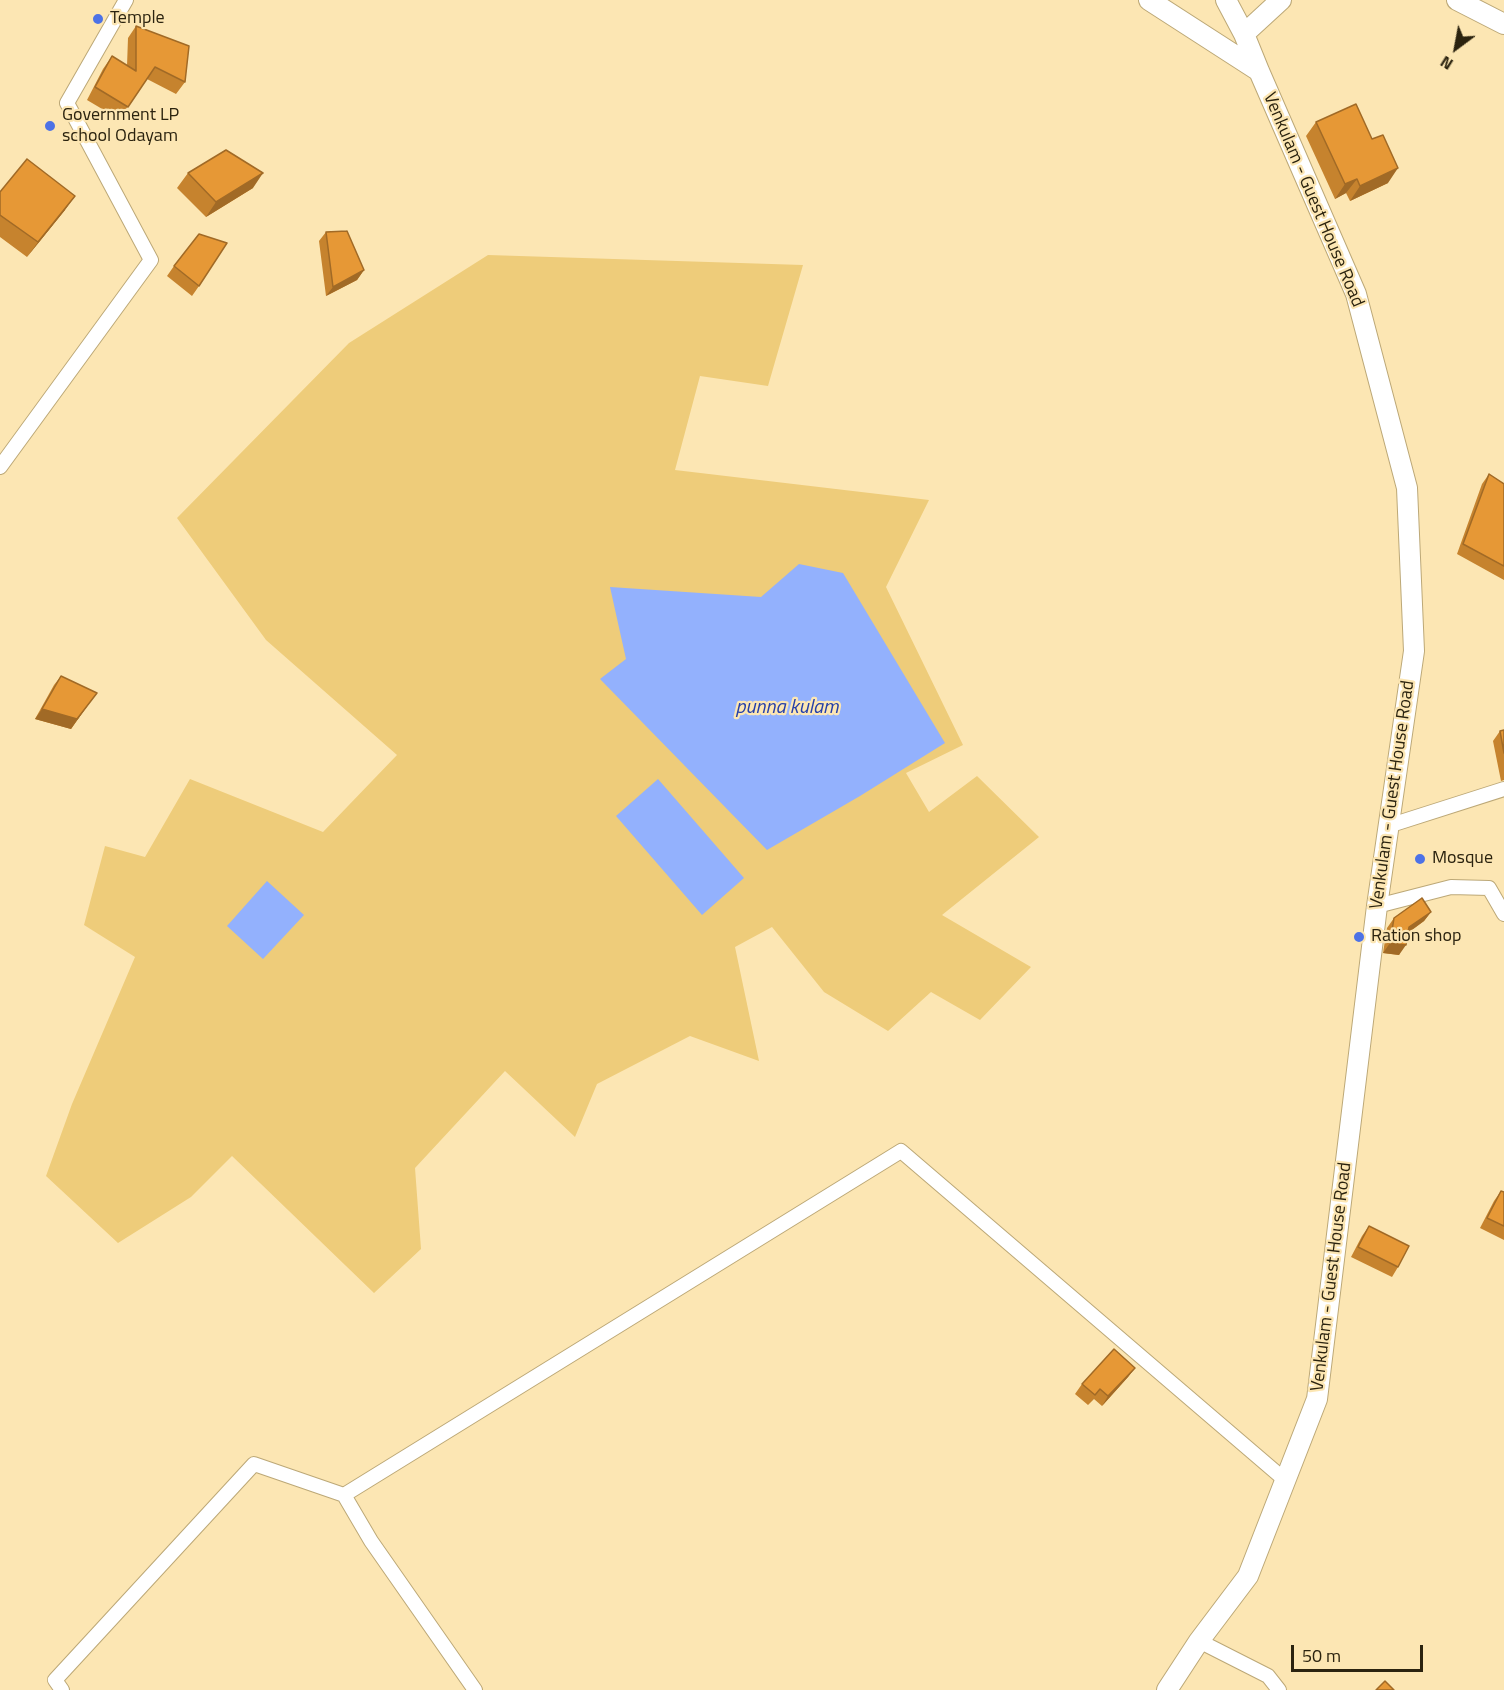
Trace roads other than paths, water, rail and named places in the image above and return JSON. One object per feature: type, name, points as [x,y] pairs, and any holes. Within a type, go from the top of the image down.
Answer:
[{"type":"main road","points":[[1149,0],[1259,71]]},
{"type":"main road","name":"Venkulam - Guest House Road","points":[[1167,1690],[1199,1641],[1248,1576],[1317,1399],[1377,906],[1414,651],[1407,488],[1356,294],[1244,34],[1226,0]]},
{"type":"main road","points":[[1244,34],[1281,0]]},
{"type":"main road","points":[[1457,0],[1504,24]]},
{"type":"street","points":[[0,467],[151,261],[67,103],[126,0]]},
{"type":"street","points":[[1388,826],[1504,789]]},
{"type":"street","points":[[1377,906],[1450,887],[1488,888],[1504,914]]},
{"type":"street","points":[[344,1495],[901,1151],[1286,1480]]},
{"type":"street","points":[[62,1690],[55,1680],[254,1464],[344,1495],[371,1541],[475,1690]]},
{"type":"street","points":[[1199,1641],[1268,1676],[1279,1690]]},
{"type":"water","name":"punna kulam","points":[[799,564],[843,573],[945,743],[767,850],[600,679],[626,659],[610,587],[761,597]]},
{"type":"water","points":[[658,779],[744,878],[702,915],[616,816]]},
{"type":"water","points":[[267,881],[304,915],[263,959],[227,926]]},
{"type":"place","name":"Temple","points":[[98,19]]},
{"type":"place","name":"Government LP school Odayam","points":[[50,126]]},
{"type":"place","name":"Mosque","points":[[1420,859]]},
{"type":"place","name":"Ration shop","points":[[1359,937]]}]
